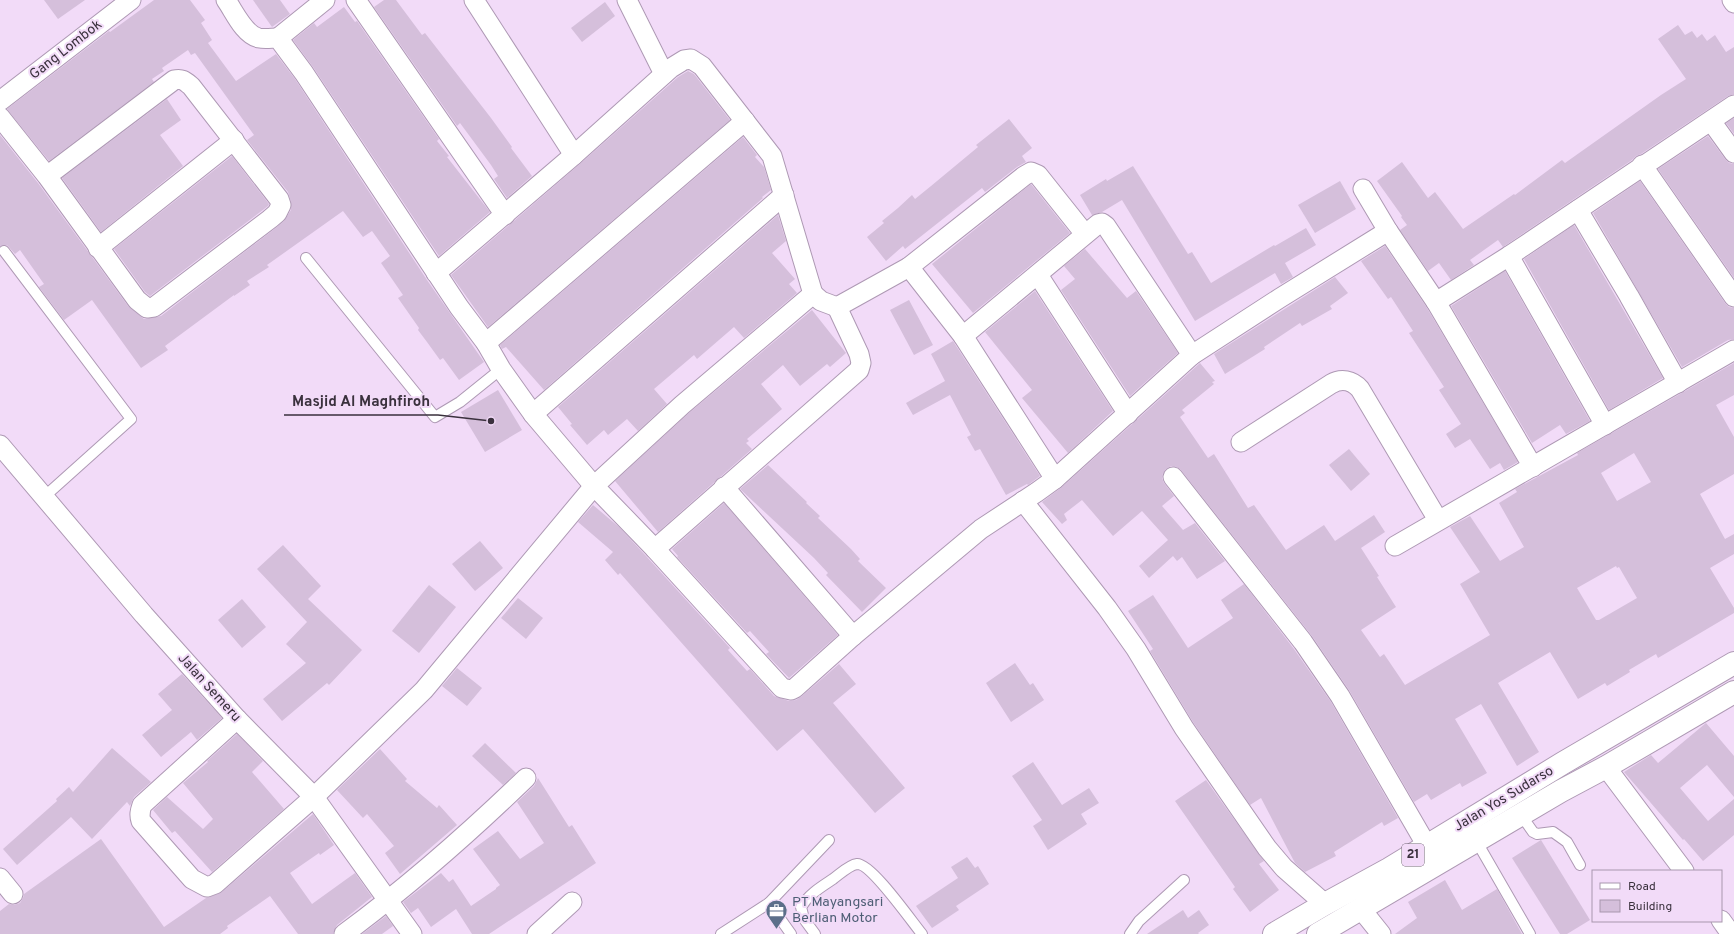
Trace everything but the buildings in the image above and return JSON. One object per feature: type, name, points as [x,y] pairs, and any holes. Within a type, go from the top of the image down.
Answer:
[{"type":"highway","name":"Jalan Yos Sudarso","points":[[1274,934],[1389,869],[1550,771],[1734,663]]},
{"type":"highway","name":"Jalan Yos Sudarso","points":[[1318,934],[1561,791],[1606,767],[1734,692]]},
{"type":"highway","points":[[1550,771],[1561,791]]},
{"type":"street","name":"Gang Lombok","points":[[0,101],[131,0]]},
{"type":"street","points":[[226,0],[246,29],[258,38],[278,38],[325,0]]},
{"type":"street","points":[[356,0],[505,215]]},
{"type":"street","points":[[474,0],[574,155]]},
{"type":"street","points":[[627,0],[664,74]]},
{"type":"street","points":[[278,38],[304,73],[436,273],[486,343],[501,369],[533,414],[594,486],[655,549],[782,688],[790,690],[795,688],[853,636],[981,528],[1023,502],[1055,479],[1192,355],[1388,231]]},
{"type":"street","points":[[436,273],[574,155],[664,74],[684,60],[691,59],[698,62],[745,121],[772,156],[812,294],[821,301],[837,307],[859,354],[861,362],[859,370],[655,549]]},
{"type":"street","points":[[0,117],[46,176],[137,300],[147,308],[154,307],[270,219],[277,213],[281,205],[279,199],[191,86],[180,79],[174,80],[46,176]]},
{"type":"street","points":[[1436,302],[1578,210],[1642,165],[1734,105]]},
{"type":"street","points":[[486,343],[745,121]]},
{"type":"street","points":[[1711,121],[1734,153]]},
{"type":"street","points":[[98,248],[234,140]]},
{"type":"street","points":[[1642,165],[1734,297]]},
{"type":"street","points":[[837,307],[909,267],[1031,172],[1038,175],[1085,234]]},
{"type":"street","points":[[1363,189],[1388,231],[1436,302],[1533,467]]},
{"type":"street","points":[[533,414],[784,195]]},
{"type":"street","points":[[1578,210],[1678,383]]},
{"type":"street","points":[[963,336],[1038,275],[1085,234],[1098,224],[1102,224],[1106,226],[1192,355]]},
{"type":"street","points":[[1508,256],[1605,425]]},
{"type":"street","points":[[909,267],[963,336],[1055,479]]},
{"type":"street","points":[[1038,275],[1128,414]]},
{"type":"street","points":[[237,719],[142,806],[139,815],[141,821],[192,879],[207,887],[215,884],[314,797],[424,690],[594,486],[682,405],[812,294]]},
{"type":"street","points":[[1395,546],[1734,350]]},
{"type":"street","points":[[1241,442],[1331,384],[1343,380],[1356,384],[1438,520]]},
{"type":"street","name":"Jalan Semeru","points":[[0,445],[144,615],[237,719],[314,797],[412,934]]},
{"type":"street","points":[[1173,477],[1303,642],[1336,690],[1427,846]]},
{"type":"street","points":[[724,487],[853,636]]},
{"type":"street","points":[[1023,502],[1107,608],[1136,649],[1184,728],[1267,848],[1284,868],[1325,904]]},
{"type":"street","points":[[1606,767],[1683,870]]},
{"type":"street","points":[[344,934],[388,901],[468,834],[526,778]]},
{"type":"street","points":[[0,878],[12,894]]},
{"type":"street","points":[[536,934],[572,902]]},
{"type":"street","points":[[1361,909],[1381,934]]},
{"type":"street","points":[[1722,921],[1731,934]]},
{"type":"lane","points":[[4,251],[130,419],[44,497]]},
{"type":"lane","points":[[306,258],[435,417],[460,402],[501,369]]},
{"type":"lane","points":[[1521,815],[1533,832],[1537,834],[1553,832],[1567,842],[1580,865]]},
{"type":"lane","points":[[722,934],[769,903],[829,840]]},
{"type":"lane","points":[[1478,840],[1481,849],[1530,934]]},
{"type":"lane","points":[[815,934],[804,920],[801,907],[807,897],[850,867],[858,864],[863,866],[878,878],[922,934]]},
{"type":"lane","points":[[1130,934],[1139,920],[1184,880]]},
{"type":"lane","points":[[769,903],[791,934]]},
{"type":"place","name":"Masjid Al Maghfiroh","points":[[491,421]]},
{"type":"place","name":"PT Mayangsari Berlian Motor","points":[[777,930]]}]
